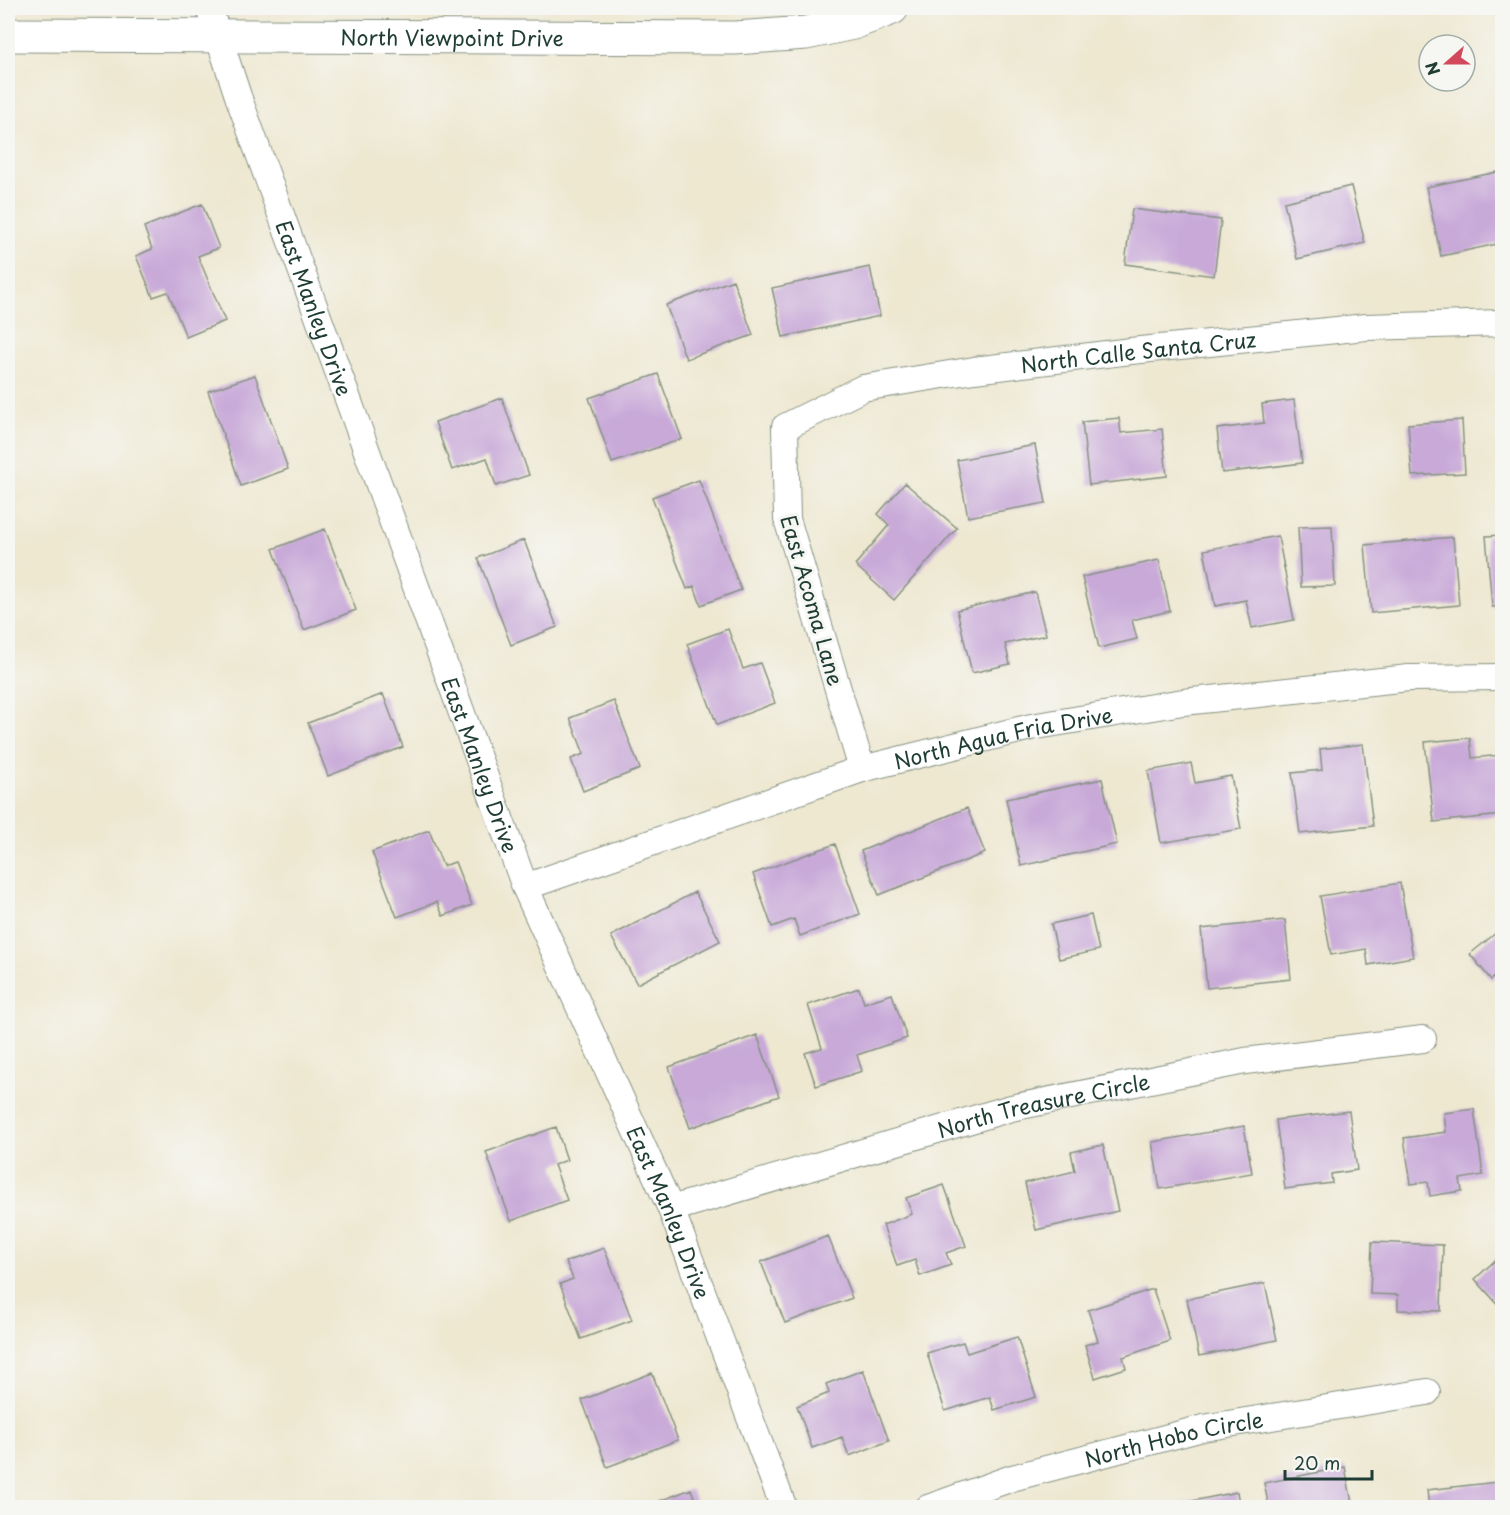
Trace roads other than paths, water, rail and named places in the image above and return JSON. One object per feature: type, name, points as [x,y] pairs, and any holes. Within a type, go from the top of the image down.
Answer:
[{"type":"main road","name":"North Viewpoint Drive","points":[[8,34],[214,22],[735,38],[806,33],[853,22],[892,8]]},
{"type":"street","name":"East Manley Drive","points":[[214,22],[238,96],[525,886],[671,1209],[784,1508]]},
{"type":"street","name":"North Calle Santa Cruz","points":[[785,427],[863,388],[974,370],[1366,327],[1503,323]]},
{"type":"street","name":"East Acoma Lane","points":[[785,427],[787,519],[862,769]]},
{"type":"street","name":"North Agua Fria Drive","points":[[525,886],[862,769],[1031,727],[1183,702],[1409,678],[1503,677]]},
{"type":"street","name":"North Treasure Circle","points":[[671,1209],[1011,1108],[1245,1061],[1423,1039]]},
{"type":"street","name":"North Hobo Circle","points":[[928,1508],[1012,1478],[1203,1428],[1427,1392]]}]
